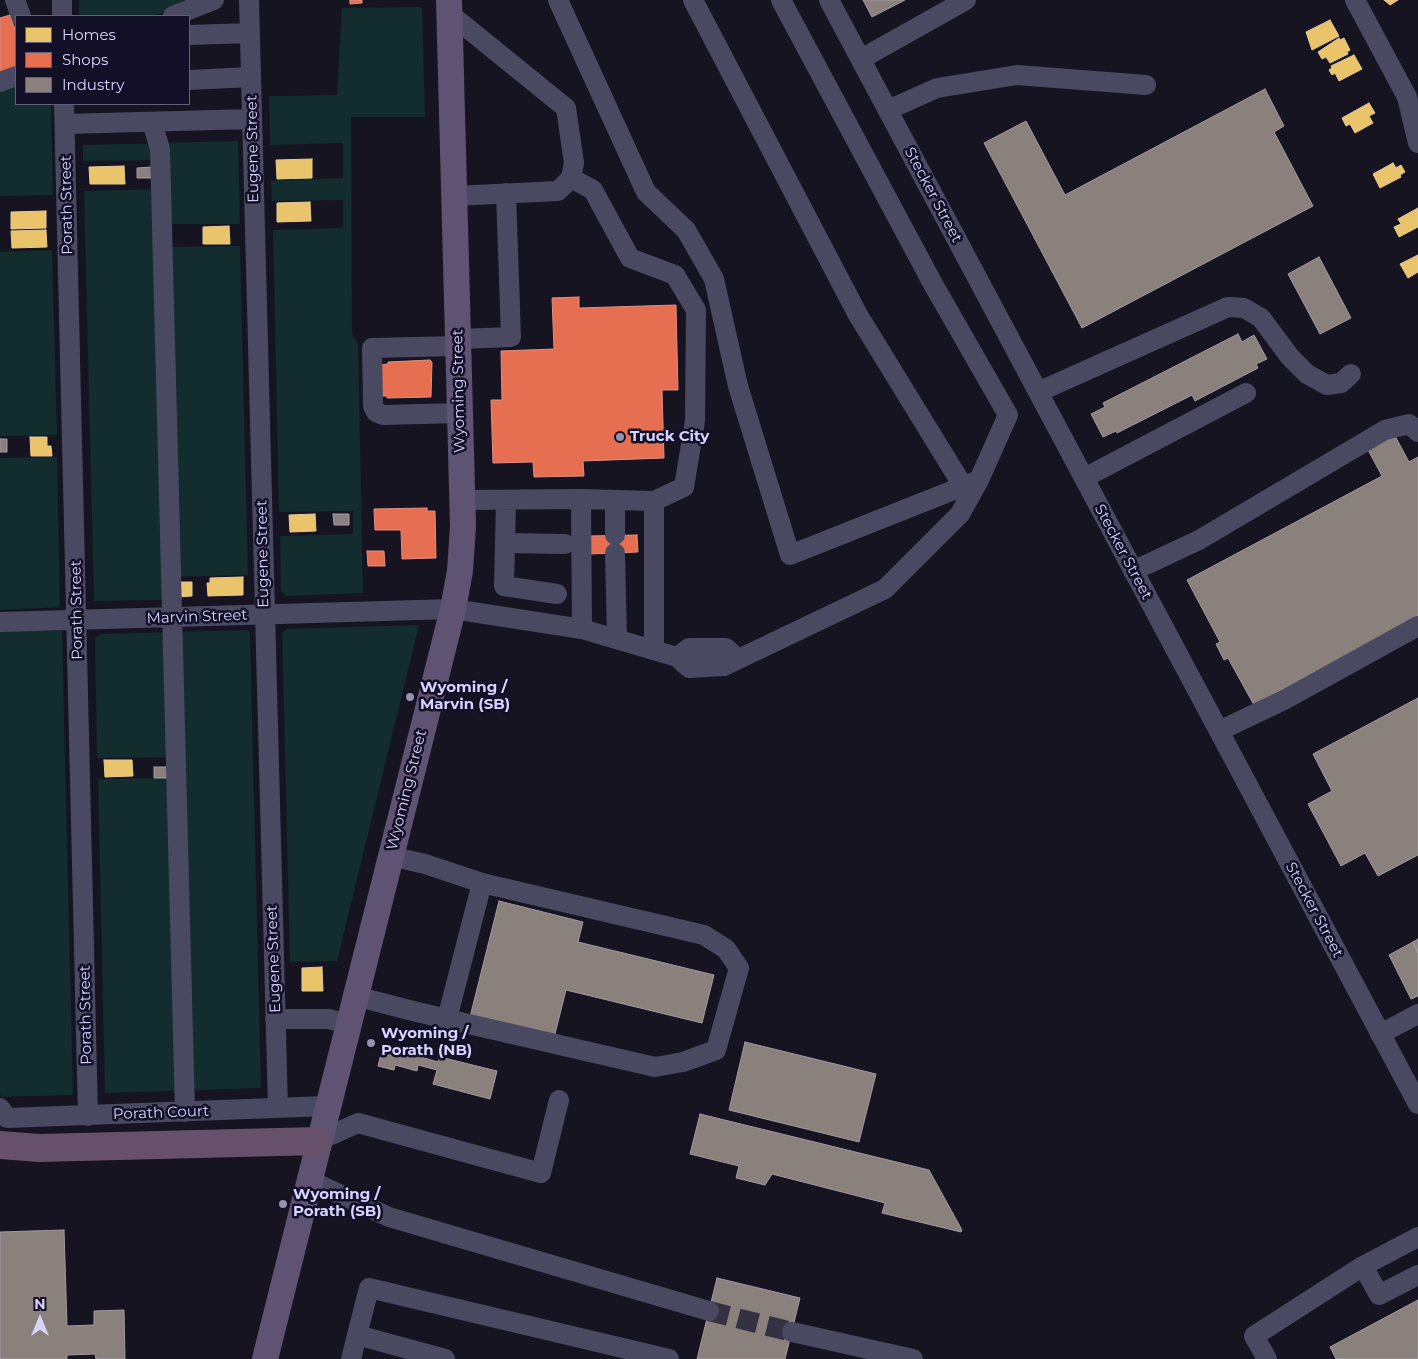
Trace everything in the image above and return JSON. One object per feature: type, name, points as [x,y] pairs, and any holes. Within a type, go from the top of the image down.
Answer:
[{"type":"highway","points":[[0,1145],[39,1148],[318,1141]]},
{"type":"main road","name":"Wyoming Street","points":[[270,1358],[318,1141],[453,609],[462,549],[449,7]]},
{"type":"street","points":[[14,0],[21,15]]},
{"type":"street","points":[[62,0],[62,15]]},
{"type":"street","points":[[176,15],[214,0]]},
{"type":"street","name":"Eugene Street","points":[[249,0],[278,1108]]},
{"type":"street","points":[[558,0],[646,192],[686,230],[714,279],[738,386],[790,555],[971,483],[858,315],[693,0]]},
{"type":"street","name":"Marvin Street","points":[[0,622],[453,609],[582,629],[676,657],[689,668],[724,666],[885,589],[960,514],[971,483],[1008,415],[933,284],[781,0]]},
{"type":"street","name":"Stecker Street","points":[[829,0],[1418,1104]]},
{"type":"street","points":[[861,59],[966,0]]},
{"type":"street","points":[[1355,0],[1407,97],[1418,143]]},
{"type":"street","points":[[449,7],[566,108],[574,162],[571,178],[558,191],[454,196]]},
{"type":"street","points":[[190,35],[250,33]]},
{"type":"street","points":[[888,110],[937,88],[1018,75],[1146,84]]},
{"type":"street","points":[[0,82],[15,76]]},
{"type":"street","points":[[190,80],[251,78]]},
{"type":"street","name":"Porath Street","points":[[64,105],[88,1116]]},
{"type":"street","points":[[65,124],[252,119]]},
{"type":"street","points":[[152,122],[160,149],[184,1112]]},
{"type":"street","points":[[462,500],[581,499],[654,501],[684,487],[695,421],[696,310],[676,275],[630,258],[593,190],[571,178]]},
{"type":"street","points":[[460,413],[382,414],[376,412],[373,406],[372,348],[511,337],[506,193]]},
{"type":"street","points":[[1038,392],[1228,307],[1244,308],[1261,318],[1290,357],[1307,374],[1327,385],[1341,383],[1351,374]]},
{"type":"street","points":[[1084,478],[1246,393]]},
{"type":"street","points":[[1133,571],[1199,540],[1385,430],[1409,424],[1418,432]]},
{"type":"street","points":[[581,499],[582,629]]},
{"type":"street","points":[[506,500],[504,586],[557,594]]},
{"type":"street","points":[[615,500],[617,639]]},
{"type":"street","points":[[654,501],[654,650]]},
{"type":"street","points":[[505,543],[565,544]]},
{"type":"street","points":[[1219,731],[1284,700],[1418,626]]},
{"type":"street","points":[[355,996],[655,1066],[682,1062],[716,1050],[739,968],[726,949],[704,935],[482,883],[424,864],[390,856]]},
{"type":"street","points":[[447,1019],[482,883]]},
{"type":"street","points":[[1380,1034],[1418,1014]]},
{"type":"street","points":[[275,1019],[328,1019],[348,1024]]},
{"type":"street","points":[[318,1141],[358,1123],[541,1173],[559,1100]]},
{"type":"street","name":"Porath Court","points":[[0,1108],[7,1118],[327,1106]]},
{"type":"street","points":[[309,1180],[388,1217],[709,1312]]},
{"type":"street","points":[[1267,1359],[1254,1336],[1363,1266],[1418,1237]]},
{"type":"street","points":[[1363,1266],[1379,1295],[1418,1275]]},
{"type":"street","points":[[351,1359],[369,1288],[668,1359]]},
{"type":"street","points":[[792,1332],[856,1352],[913,1359]]},
{"type":"street","points":[[357,1335],[445,1359]]},
{"type":"green space","points":[[79,0],[195,0],[157,15],[79,15]]},
{"type":"green space","points":[[422,7],[425,117],[351,117],[352,334],[358,343],[363,593],[286,596],[281,591],[280,536],[353,534],[353,511],[279,512],[273,230],[343,228],[343,200],[272,201],[271,181],[343,178],[343,143],[270,145],[269,96],[337,95],[342,8]]},
{"type":"green space","points":[[15,81],[15,105],[51,105],[53,195],[0,196],[0,87]]},
{"type":"green space","points":[[238,141],[240,224],[159,224],[159,247],[240,246],[248,575],[168,577],[166,600],[94,601],[84,191],[163,189],[162,160],[83,161],[83,145]]},
{"type":"green space","points":[[52,250],[57,435],[0,436],[0,252]]},
{"type":"green space","points":[[57,457],[60,607],[0,610],[0,458]]},
{"type":"green space","points":[[419,625],[337,961],[290,962],[282,633],[287,629]]},
{"type":"green space","points":[[247,630],[250,632],[261,1088],[105,1093],[98,779],[178,778],[178,757],[97,758],[95,639],[100,634]]},
{"type":"green space","points":[[0,631],[62,631],[73,1095],[1,1097],[0,1094]]},
{"type":"building: Homes","points":[[1384,0],[1398,0],[1390,5]]},
{"type":"building: Homes","points":[[1330,20],[1339,36],[1312,50],[1306,32]]},
{"type":"building: Homes","points":[[1339,38],[1340,40],[1344,38],[1350,50],[1347,52],[1348,54],[1330,63],[1326,57],[1322,59],[1318,52]]},
{"type":"building: Homes","points":[[1354,55],[1362,69],[1339,81],[1335,73],[1332,75],[1329,70],[1332,68],[1331,66]]},
{"type":"building: Homes","points":[[1369,103],[1375,113],[1369,116],[1373,123],[1355,133],[1350,124],[1346,126],[1342,118]]},
{"type":"building: Homes","points":[[312,159],[312,178],[277,179],[276,160]]},
{"type":"building: Homes","points":[[1393,163],[1396,168],[1401,165],[1405,172],[1400,175],[1401,177],[1380,188],[1373,174]]},
{"type":"building: Homes","points":[[124,166],[125,184],[90,184],[89,167]]},
{"type":"building: Homes","points":[[310,202],[311,221],[277,222],[277,203]]},
{"type":"building: Homes","points":[[1418,208],[1418,227],[1399,237],[1394,227],[1401,224],[1398,219]]},
{"type":"building: Homes","points":[[46,211],[46,228],[11,229],[11,212]]},
{"type":"building: Homes","points":[[229,226],[230,244],[203,244],[203,227]]},
{"type":"building: Homes","points":[[46,230],[47,247],[12,248],[11,231]]},
{"type":"building: Homes","points":[[1418,255],[1418,272],[1408,278],[1400,264]]},
{"type":"building: Homes","points":[[30,437],[47,437],[47,446],[51,446],[52,456],[31,456]]},
{"type":"building: Homes","points":[[315,514],[316,531],[290,532],[289,515]]},
{"type":"building: Homes","points":[[243,577],[243,595],[208,596],[207,583],[210,583],[210,578]]},
{"type":"building: Homes","points":[[178,582],[192,582],[192,596],[178,597]]},
{"type":"building: Homes","points":[[104,760],[132,760],[133,776],[105,777]]},
{"type":"building: Homes","points":[[322,967],[323,991],[302,991],[302,968]]},
{"type":"building: Shops","points":[[350,0],[362,0],[362,3],[350,4]]},
{"type":"building: Shops","points":[[10,15],[15,29],[15,70],[0,75],[0,18]]},
{"type":"building: Shops","points":[[579,297],[579,308],[676,305],[678,390],[662,390],[664,458],[583,461],[584,476],[534,477],[533,462],[493,463],[491,400],[502,400],[501,351],[554,349],[552,298]]},
{"type":"building: Shops","points":[[430,360],[432,362],[431,397],[387,398],[387,396],[380,396],[379,365],[388,364],[388,362]]},
{"type":"building: Shops","points":[[427,508],[427,511],[435,511],[436,558],[402,559],[401,530],[375,530],[374,509]]},
{"type":"building: Shops","points":[[637,535],[638,552],[589,554],[589,536]]},
{"type":"building: Shops","points":[[367,551],[384,551],[385,566],[368,566]]},
{"type":"building: Industry","points":[[863,0],[905,0],[872,17]]},
{"type":"building: Industry","points":[[1265,89],[1284,126],[1274,132],[1313,206],[1082,328],[984,143],[1026,121],[1065,195]]},
{"type":"building: Industry","points":[[152,167],[153,178],[137,178],[137,168]]},
{"type":"building: Industry","points":[[1319,257],[1351,318],[1320,334],[1288,274]]},
{"type":"building: Industry","points":[[1238,334],[1242,342],[1254,335],[1267,359],[1256,364],[1258,368],[1195,401],[1192,395],[1117,433],[1116,431],[1103,437],[1091,414],[1105,407],[1103,403]]},
{"type":"building: Industry","points":[[1394,434],[1409,462],[1418,457],[1418,616],[1254,705],[1228,658],[1224,660],[1216,644],[1220,642],[1187,580],[1382,476],[1367,448]]},
{"type":"building: Industry","points":[[0,439],[7,439],[7,452],[0,452]]},
{"type":"building: Industry","points":[[333,514],[349,514],[349,525],[334,525]]},
{"type":"building: Industry","points":[[1418,698],[1418,855],[1378,876],[1365,853],[1341,866],[1308,804],[1332,791],[1313,754]]},
{"type":"building: Industry","points":[[154,767],[169,767],[169,778],[154,778]]},
{"type":"building: Industry","points":[[499,901],[583,922],[578,942],[714,975],[702,1023],[566,990],[554,1038],[470,1017]]},
{"type":"building: Industry","points":[[1418,939],[1418,953],[1413,942]]},
{"type":"building: Industry","points":[[1413,942],[1418,953],[1418,996],[1411,999],[1389,955]]},
{"type":"building: Industry","points":[[745,1042],[876,1074],[859,1142],[729,1110]]},
{"type":"building: Industry","points":[[383,1046],[438,1062],[440,1057],[497,1071],[490,1099],[433,1084],[437,1070],[418,1065],[417,1071],[395,1065],[394,1070],[378,1066]]},
{"type":"building: Industry","points":[[700,1114],[929,1170],[962,1230],[961,1232],[882,1213],[885,1203],[772,1174],[765,1185],[736,1178],[739,1166],[690,1154]]},
{"type":"building: Industry","points":[[64,1230],[67,1326],[94,1325],[94,1311],[124,1310],[125,1359],[96,1359],[95,1354],[67,1355],[67,1359],[0,1359],[0,1232]]},
{"type":"building: Industry","points":[[717,1278],[800,1298],[785,1359],[697,1359]]},
{"type":"building: Industry","points":[[1418,1300],[1418,1359],[1336,1359],[1330,1347]]},
{"type":"tunnel","points":[[709,1311],[792,1332]]},
{"type":"place","name":"Truck City","points":[[620,437]]},
{"type":"place","name":"Wyoming / Marvin (SB)","points":[[410,697]]},
{"type":"place","name":"Wyoming / Porath (NB)","points":[[371,1043]]},
{"type":"place","name":"Wyoming / Porath (SB)","points":[[283,1204]]}]
